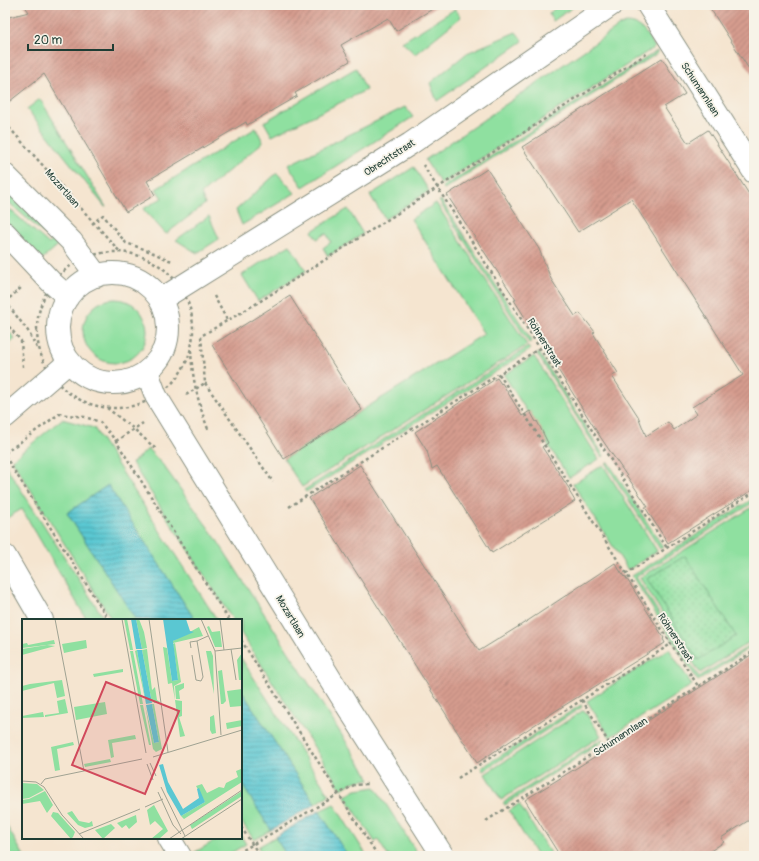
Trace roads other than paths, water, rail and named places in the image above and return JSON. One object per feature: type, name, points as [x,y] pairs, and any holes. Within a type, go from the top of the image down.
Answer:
[{"type":"street","name":"Obrechtstraat","points":[[160,300],[410,144],[611,5]]},
{"type":"street","name":"Schumannlaan","points":[[648,5],[754,172]]},
{"type":"street","points":[[5,175],[84,259],[106,274],[133,277],[148,286],[160,300],[166,315],[168,330],[165,346],[158,360],[147,372],[132,380],[115,383],[98,381],[82,373],[69,362],[63,350],[59,336],[59,322],[62,309],[54,284],[5,233]]},
{"type":"street","points":[[54,284],[81,284],[84,259]]},
{"type":"street","points":[[5,417],[69,362]]},
{"type":"street","name":"Mozartlaan","points":[[147,372],[160,402],[349,709],[443,856]]},
{"type":"street","points":[[5,556],[41,619]]},
{"type":"street","points":[[170,839],[180,856]]},
{"type":"water","points":[[108,485],[194,619],[135,619],[67,513]]},
{"type":"water","points":[[242,692],[315,804],[271,830],[242,785]]},
{"type":"water","points":[[319,811],[348,856],[287,856],[275,837]]}]
